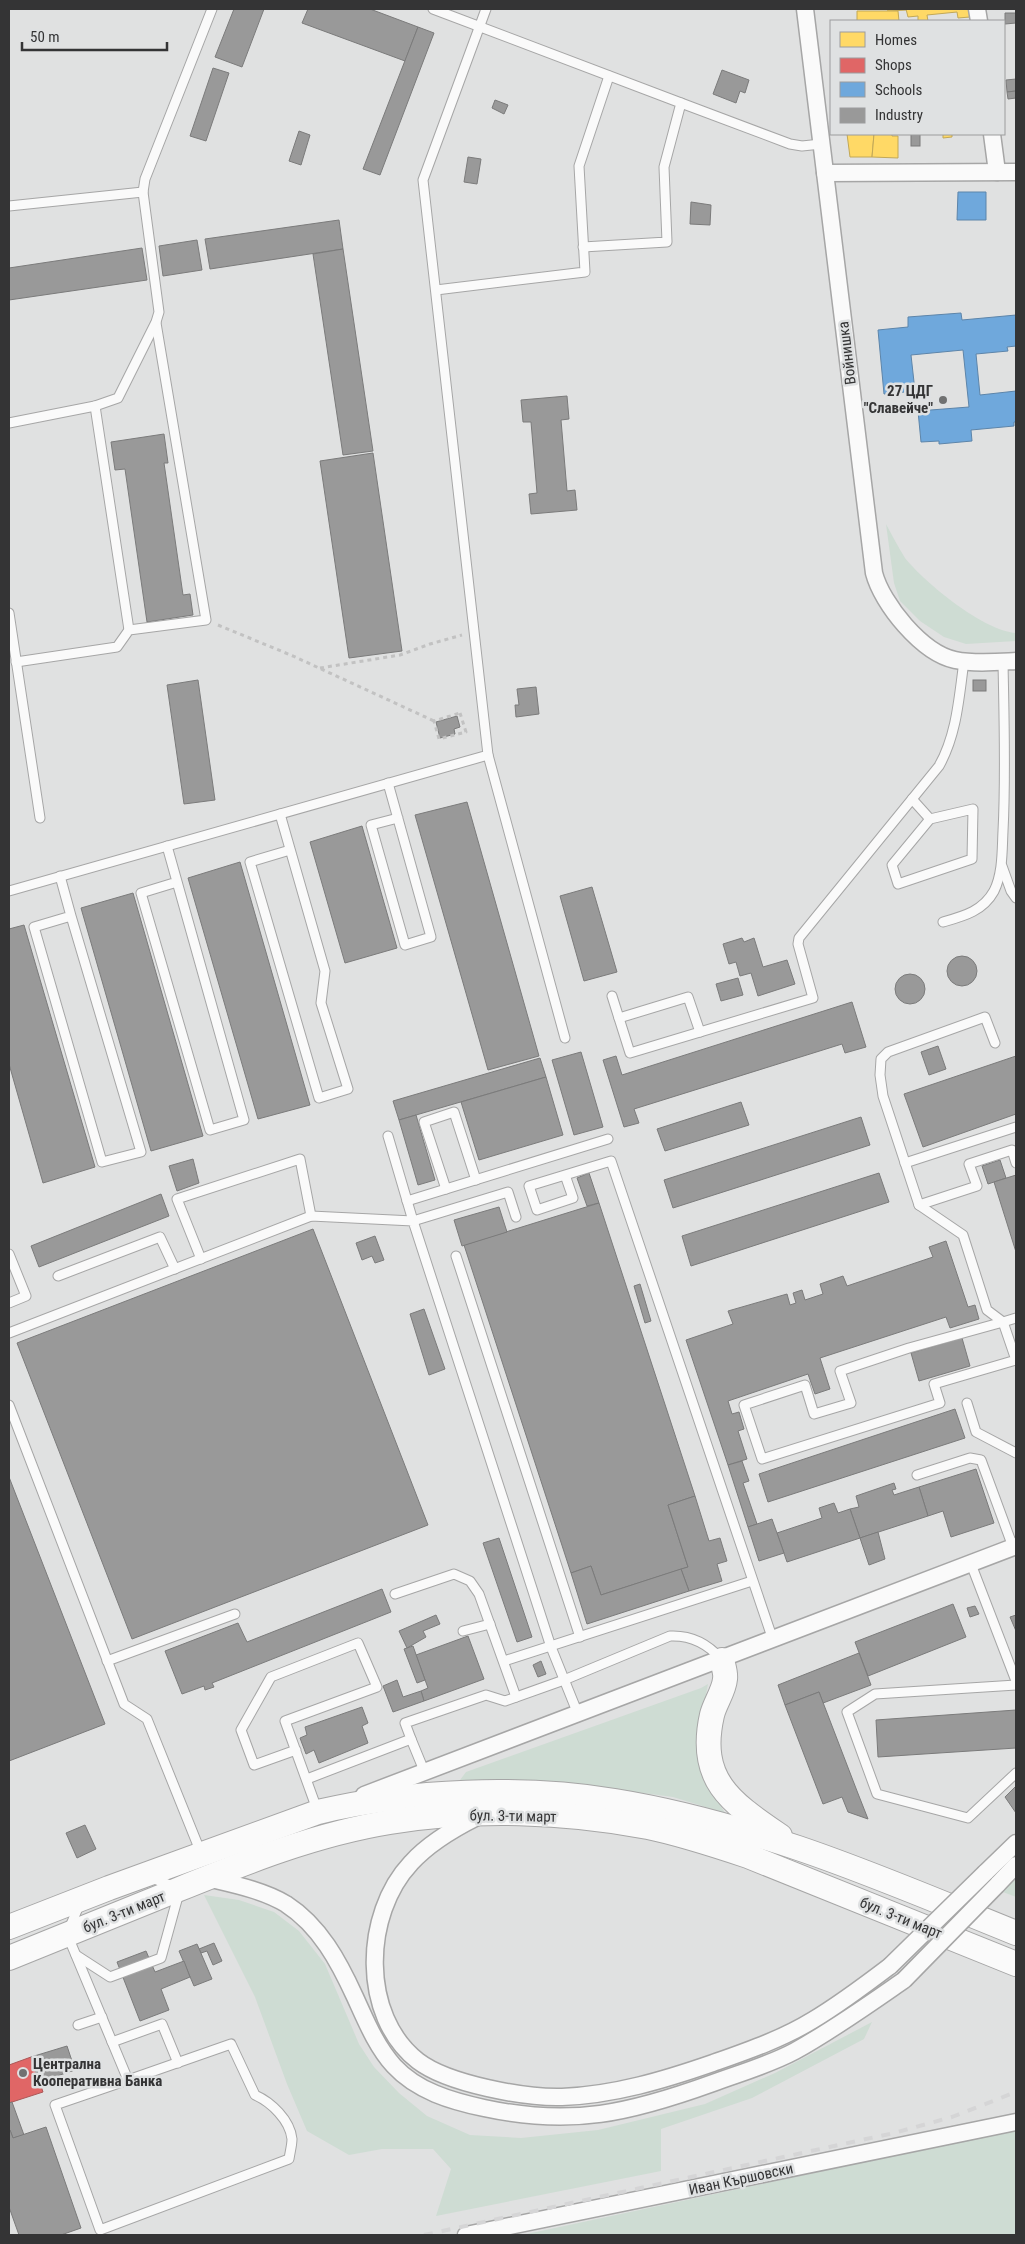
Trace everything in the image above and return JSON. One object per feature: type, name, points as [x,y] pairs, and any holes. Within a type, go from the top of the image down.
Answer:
[{"type":"main road","points":[[722,1660],[725,1679],[712,1715],[708,1741],[710,1758],[716,1777],[727,1795],[739,1808],[798,1848]]},
{"type":"main road","name":"бул. 3-ти март","points":[[9,1927],[82,1898],[318,1812],[351,1804],[437,1794],[490,1793],[574,1796],[622,1802],[696,1818],[798,1848],[1016,1933]]},
{"type":"main road","name":"бул. 3-ти март","points":[[9,1958],[72,1945],[180,1889],[256,1858],[344,1832],[389,1822],[430,1816],[540,1814],[600,1820],[648,1828],[703,1841],[748,1856],[1016,1964]]},
{"type":"street","name":"Войнишка","points":[[805,9],[872,563],[878,589],[909,630],[944,656],[964,661],[1010,662]]},
{"type":"street","points":[[992,135],[997,172]]},
{"type":"street","points":[[825,173],[1016,172]]},
{"type":"street","points":[[318,1812],[722,1660],[1014,1547]]},
{"type":"street","points":[[481,1815],[447,1833],[410,1863],[389,1893],[379,1920],[374,1953],[375,1982],[382,2008],[406,2050],[419,2062],[454,2078],[519,2094],[561,2097],[609,2094],[693,2070],[754,2049],[792,2032],[822,2015],[890,1966],[1016,1843]]},
{"type":"street","points":[[207,1878],[234,1884],[286,1904],[322,1936],[348,1982],[376,2043],[393,2065],[408,2080],[425,2090],[467,2105],[520,2115],[568,2118],[613,2113],[654,2104],[761,2066],[794,2052],[904,1980],[1016,1865]]},
{"type":"street","name":"Иван Кършовски","points":[[466,2235],[1016,2122]]},
{"type":"lane","points":[[9,422],[95,406],[118,398],[156,322],[159,312],[143,192],[150,164],[212,9]]},
{"type":"lane","points":[[433,9],[790,144],[802,146],[821,144]]},
{"type":"lane","points":[[486,9],[423,180],[488,755],[565,1038]]},
{"type":"lane","points":[[436,290],[585,272],[579,166],[609,76]]},
{"type":"lane","points":[[583,247],[667,242],[664,166],[681,103]]},
{"type":"lane","points":[[9,206],[143,192]]},
{"type":"lane","points":[[129,630],[206,620],[156,322]]},
{"type":"lane","points":[[16,662],[117,647],[129,630],[95,406]]},
{"type":"lane","points":[[9,613],[40,818]]},
{"type":"lane","points":[[612,996],[630,1053],[813,998],[798,944],[799,938],[939,766],[953,734],[964,661]]},
{"type":"lane","points":[[944,922],[971,913],[984,904],[994,890],[1002,866],[1010,662]]},
{"type":"lane","points":[[9,891],[488,755]]},
{"type":"lane","points":[[388,783],[398,818],[432,937],[405,945],[371,825],[398,818]]},
{"type":"lane","points":[[912,799],[930,819]]},
{"type":"lane","points":[[973,809],[972,859],[898,884],[892,864],[930,819],[973,809]]},
{"type":"lane","points":[[280,814],[325,970],[321,1004],[348,1089],[319,1098],[250,862],[290,850]]},
{"type":"lane","points":[[167,846],[244,1120],[210,1130],[142,893],[177,882]]},
{"type":"lane","points":[[1002,866],[1011,891],[1016,898]]},
{"type":"lane","points":[[60,876],[141,1152],[102,1162],[34,927],[71,916]]},
{"type":"lane","points":[[619,1018],[688,997],[700,1032]]},
{"type":"lane","points":[[995,1043],[985,1017],[888,1052],[881,1059],[880,1075],[883,1096],[919,1206],[963,1234],[987,1310],[1003,1322],[1016,1360],[934,1384],[940,1403],[762,1460],[744,1405],[805,1386],[814,1414],[851,1403],[840,1371],[909,1348],[1003,1322],[1016,1318]]},
{"type":"lane","points":[[446,1189],[424,1122],[454,1112],[476,1180]]},
{"type":"lane","points":[[905,1163],[1016,1127]]},
{"type":"lane","points":[[388,1136],[413,1221],[551,1646],[578,1714]]},
{"type":"lane","points":[[407,1201],[608,1139]]},
{"type":"lane","points":[[919,1206],[977,1186],[969,1164],[1012,1150],[1016,1163]]},
{"type":"lane","points":[[201,1259],[178,1199],[300,1159],[311,1216]]},
{"type":"lane","points":[[565,1175],[573,1198],[537,1210],[529,1186],[565,1175],[611,1161],[773,1640]]},
{"type":"lane","points":[[9,1333],[311,1216],[413,1221],[508,1192],[516,1217]]},
{"type":"lane","points":[[58,1276],[160,1237],[175,1269]]},
{"type":"lane","points":[[9,1254],[26,1296],[9,1303]]},
{"type":"lane","points":[[456,1256],[580,1637]]},
{"type":"lane","points":[[967,1403],[976,1432],[1016,1453]]},
{"type":"lane","points":[[9,1405],[124,1704],[147,1719],[201,1854]]},
{"type":"lane","points":[[917,1475],[970,1458],[981,1460],[1014,1547]]},
{"type":"lane","points":[[971,1564],[1016,1680]]},
{"type":"lane","points":[[395,1594],[454,1574],[470,1581],[479,1594],[516,1697]]},
{"type":"lane","points":[[504,1661],[752,1581]]},
{"type":"lane","points":[[107,1661],[235,1614]]},
{"type":"lane","points":[[463,1631],[490,1624]]},
{"type":"lane","points":[[425,1773],[405,1724],[486,1695],[505,1701],[564,1680],[670,1636],[682,1635],[696,1640],[711,1647],[722,1660]]},
{"type":"lane","points":[[296,1750],[254,1764],[241,1730],[271,1677],[358,1643],[377,1687],[285,1721],[296,1750],[307,1779],[318,1812]]},
{"type":"lane","points":[[1016,1685],[875,1694],[847,1712],[876,1794],[968,1818],[1016,1773]]},
{"type":"lane","points":[[307,1779],[411,1739]]},
{"type":"lane","points":[[72,1945],[110,1978],[161,1958],[180,1889],[144,1875]]},
{"type":"lane","points":[[82,1898],[72,1945],[128,2080]]},
{"type":"lane","points":[[78,2025],[102,2017]]},
{"type":"lane","points":[[112,2042],[162,2024],[178,2063]]},
{"type":"lane","points":[[231,2044],[254,2095],[266,2100],[288,2124],[292,2139],[289,2159],[100,2230],[55,2105],[128,2080],[231,2044]]},
{"type":"path","points":[[206,620],[319,668],[434,721],[460,713],[466,732],[439,740],[434,721]]},
{"type":"path","points":[[319,668],[400,655],[430,644],[474,632]]},
{"type":"shaded area","points":[[886,524],[905,558],[926,580],[972,615],[988,624],[1016,633],[1016,641],[966,644],[944,637],[920,621],[900,601],[894,583]]},
{"type":"shaded area","points":[[708,1684],[699,1732],[701,1772],[725,1813],[673,1797],[605,1788],[521,1781],[460,1780],[466,1772]]},
{"type":"shaded area","points":[[1016,1879],[1016,1897],[1003,1892],[1003,1891]]},
{"type":"shaded area","points":[[204,1895],[239,1900],[274,1912],[299,1931],[325,1964],[359,2044],[374,2067],[399,2093],[427,2116],[470,2135],[521,2138],[598,2130],[705,2104],[775,2073],[872,2022],[864,2039],[752,2098],[661,2129],[661,2171],[436,2216],[451,2169],[433,2149],[382,2149],[349,2155],[307,2131],[287,2084],[255,1997]]},
{"type":"shaded area","points":[[1016,2130],[1016,2235],[522,2235]]},
{"type":"building: Homes","points":[[887,9],[906,9],[907,10],[888,11]]},
{"type":"building: Homes","points":[[906,9],[969,9],[970,17],[958,18],[957,12],[927,15],[928,20],[918,20],[918,16],[908,17]]},
{"type":"building: Homes","points":[[857,11],[898,11],[899,20],[857,20]]},
{"type":"building: Homes","points":[[847,135],[874,135],[872,157],[850,157]]},
{"type":"building: Homes","points":[[874,135],[898,136],[898,158],[872,157]]},
{"type":"building: Homes","points":[[943,135],[952,135],[952,137],[943,138]]},
{"type":"building: Shops","name":"Централна Кооперативна Банка","points":[[31,2057],[43,2092],[9,2103],[9,2065]]},
{"type":"building: Schools","points":[[958,192],[986,192],[986,220],[957,220]]},
{"type":"building: Schools","points":[[961,313],[962,320],[1016,315],[1016,346],[1007,347],[1008,351],[976,354],[980,395],[1016,391],[1016,422],[1014,422],[1014,426],[971,430],[972,441],[939,444],[939,441],[921,442],[918,411],[969,407],[963,350],[911,355],[915,391],[884,394],[878,330],[908,327],[908,317]]},
{"type":"building: Industry","points":[[234,9],[264,9],[242,67],[215,57]]},
{"type":"building: Industry","points":[[308,9],[370,9],[418,27],[405,61],[302,23]]},
{"type":"building: Industry","points":[[1005,13],[1016,13],[1016,23],[1005,24]]},
{"type":"building: Industry","points":[[418,27],[434,33],[380,175],[363,169]]},
{"type":"building: Industry","points":[[213,68],[229,73],[206,141],[190,136]]},
{"type":"building: Industry","points":[[722,70],[749,80],[745,93],[740,91],[736,103],[713,94]]},
{"type":"building: Industry","points":[[1016,79],[1016,91],[1007,92],[1006,80]]},
{"type":"building: Industry","points":[[1016,91],[1016,98],[1008,99],[1007,92]]},
{"type":"building: Industry","points":[[495,100],[508,105],[504,114],[492,108]]},
{"type":"building: Industry","points":[[299,131],[310,135],[301,165],[289,161]]},
{"type":"building: Industry","points":[[911,135],[920,135],[920,146],[911,146]]},
{"type":"building: Industry","points":[[468,157],[481,159],[477,184],[464,182]]},
{"type":"building: Industry","points":[[691,202],[711,205],[710,225],[690,224]]},
{"type":"building: Industry","points":[[339,220],[343,249],[210,269],[205,239]]},
{"type":"building: Industry","points":[[197,240],[202,270],[163,276],[159,246]]},
{"type":"building: Industry","points":[[142,248],[147,280],[9,300],[9,268]]},
{"type":"building: Industry","points":[[343,249],[373,451],[343,455],[313,254]]},
{"type":"building: Industry","points":[[567,396],[569,419],[561,420],[567,491],[575,490],[577,510],[531,514],[529,494],[537,493],[531,422],[523,422],[521,400]]},
{"type":"building: Industry","points":[[164,434],[168,463],[164,463],[183,595],[190,594],[193,615],[147,622],[125,469],[115,470],[111,442]]},
{"type":"building: Industry","points":[[373,453],[402,651],[349,658],[320,461]]},
{"type":"building: Industry","points":[[198,680],[215,800],[184,804],[167,685]]},
{"type":"building: Industry","points":[[973,680],[986,680],[986,691],[973,691]]},
{"type":"building: Industry","points":[[536,687],[539,714],[516,717],[515,705],[519,705],[517,689]]},
{"type":"building: Industry","points":[[457,716],[460,727],[454,729],[455,734],[440,738],[436,722]]},
{"type":"building: Industry","points":[[467,802],[539,1056],[488,1070],[415,815]]},
{"type":"building: Industry","points":[[362,826],[397,948],[345,963],[310,842]]},
{"type":"building: Industry","points":[[240,862],[310,1105],[258,1119],[188,878]]},
{"type":"building: Industry","points":[[592,887],[617,972],[584,981],[560,896]]},
{"type":"building: Industry","points":[[133,893],[203,1136],[151,1151],[81,908]]},
{"type":"building: Industry","points":[[24,925],[95,1167],[43,1183],[9,1064],[9,929]]},
{"type":"building: Industry","points":[[742,938],[744,942],[754,938],[763,967],[787,960],[795,984],[758,996],[751,973],[740,976],[736,962],[729,964],[723,944]]},
{"type":"building: Industry","points":[[962,956],[973,960],[977,971],[973,982],[962,986],[951,982],[947,971],[951,960]]},
{"type":"building: Industry","points":[[910,974],[921,978],[925,989],[921,1000],[910,1004],[899,1000],[895,989],[899,978]]},
{"type":"building: Industry","points":[[738,978],[743,995],[721,1001],[716,984]]},
{"type":"building: Industry","points":[[852,1002],[866,1047],[845,1053],[842,1044],[634,1109],[639,1123],[624,1127],[603,1060],[616,1056],[622,1075]]},
{"type":"building: Industry","points":[[938,1046],[946,1069],[929,1075],[921,1052]]},
{"type":"building: Industry","points":[[581,1052],[603,1127],[574,1135],[552,1060]]},
{"type":"building: Industry","points":[[1016,1056],[1016,1114],[923,1147],[904,1094]]},
{"type":"building: Industry","points":[[540,1058],[546,1077],[399,1120],[393,1101]]},
{"type":"building: Industry","points":[[546,1077],[563,1135],[479,1160],[461,1102]]},
{"type":"building: Industry","points":[[741,1102],[749,1125],[665,1151],[657,1129]]},
{"type":"building: Industry","points":[[416,1115],[435,1180],[418,1185],[399,1120]]},
{"type":"building: Industry","points":[[861,1117],[870,1145],[673,1208],[664,1180]]},
{"type":"building: Industry","points":[[193,1159],[199,1183],[177,1191],[169,1166]]},
{"type":"building: Industry","points":[[1000,1160],[1006,1178],[988,1184],[982,1166]]},
{"type":"building: Industry","points":[[589,1173],[599,1203],[587,1206],[577,1178]]},
{"type":"building: Industry","points":[[879,1173],[889,1202],[691,1266],[682,1236]]},
{"type":"building: Industry","points":[[1016,1175],[1016,1252],[994,1182]]},
{"type":"building: Industry","points":[[161,1194],[169,1216],[39,1267],[31,1246]]},
{"type":"building: Industry","points":[[599,1203],[695,1496],[668,1505],[688,1567],[601,1595],[591,1566],[571,1573],[464,1245]]},
{"type":"building: Industry","points":[[499,1207],[507,1232],[462,1246],[454,1220]]},
{"type":"building: Industry","points":[[313,1229],[428,1525],[132,1639],[17,1343]]},
{"type":"building: Industry","points":[[375,1236],[384,1260],[375,1263],[372,1256],[362,1260],[356,1243]]},
{"type":"building: Industry","points":[[946,1241],[968,1307],[975,1305],[979,1319],[950,1328],[946,1317],[820,1358],[830,1389],[815,1394],[808,1374],[728,1401],[732,1414],[739,1412],[744,1429],[738,1431],[747,1459],[728,1465],[686,1340],[733,1324],[728,1311],[787,1294],[790,1305],[796,1303],[793,1293],[802,1290],[805,1300],[823,1294],[820,1284],[843,1276],[847,1286],[933,1257],[929,1247]]},
{"type":"building: Industry","points":[[640,1284],[651,1321],[645,1323],[634,1286]]},
{"type":"building: Industry","points":[[424,1309],[445,1369],[429,1375],[410,1314]]},
{"type":"building: Industry","points":[[962,1338],[970,1366],[919,1381],[911,1353]]},
{"type":"building: Industry","points":[[955,1409],[965,1438],[768,1502],[759,1474]]},
{"type":"building: Industry","points":[[742,1461],[749,1481],[743,1483],[757,1524],[748,1527],[728,1465]]},
{"type":"building: Industry","points":[[976,1469],[994,1523],[951,1537],[943,1511],[928,1516],[919,1487]]},
{"type":"building: Industry","points":[[9,1477],[105,1724],[9,1761]]},
{"type":"building: Industry","points":[[894,1483],[896,1489],[892,1490],[894,1495],[919,1487],[928,1516],[860,1538],[850,1509],[859,1507],[856,1496]]},
{"type":"building: Industry","points":[[695,1496],[709,1541],[720,1538],[727,1561],[717,1564],[722,1581],[689,1591],[681,1569],[688,1567],[668,1505]]},
{"type":"building: Industry","points":[[834,1503],[838,1513],[850,1509],[860,1538],[787,1562],[777,1533],[822,1518],[819,1508]]},
{"type":"building: Industry","points":[[772,1519],[784,1553],[759,1561],[748,1527]]},
{"type":"building: Industry","points":[[878,1532],[885,1559],[869,1565],[860,1538]]},
{"type":"building: Industry","points":[[499,1538],[532,1637],[517,1642],[483,1543]]},
{"type":"building: Industry","points":[[591,1566],[601,1595],[681,1569],[689,1591],[587,1624],[571,1573]]},
{"type":"building: Industry","points":[[382,1589],[391,1612],[212,1683],[214,1687],[205,1690],[204,1686],[182,1694],[165,1651],[238,1623],[247,1642]]},
{"type":"building: Industry","points":[[953,1604],[966,1637],[868,1676],[855,1642]]},
{"type":"building: Industry","points":[[975,1606],[979,1614],[970,1617],[967,1608]]},
{"type":"building: Industry","points":[[436,1615],[440,1624],[423,1631],[426,1637],[407,1648],[399,1631]]},
{"type":"building: Industry","points":[[1016,1615],[1016,1631],[1010,1617]]},
{"type":"building: Industry","points":[[468,1636],[484,1679],[424,1701],[421,1691],[428,1688],[416,1655]]},
{"type":"building: Industry","points":[[413,1646],[425,1680],[417,1683],[404,1649]]},
{"type":"building: Industry","points":[[859,1653],[871,1685],[823,1703],[819,1692],[785,1705],[778,1685]]},
{"type":"building: Industry","points":[[541,1661],[546,1674],[538,1677],[533,1665]]},
{"type":"building: Industry","points":[[397,1680],[403,1697],[421,1691],[424,1701],[393,1712],[383,1686]]},
{"type":"building: Industry","points":[[819,1692],[868,1819],[848,1812],[842,1797],[823,1804],[785,1705]]},
{"type":"building: Industry","points":[[362,1707],[368,1723],[362,1726],[368,1743],[319,1763],[314,1750],[306,1754],[300,1738],[307,1735],[305,1727]]},
{"type":"building: Industry","points":[[1016,1710],[1016,1748],[878,1757],[876,1720]]},
{"type":"building: Industry","points":[[1016,1786],[1016,1813],[1005,1797]]},
{"type":"building: Industry","points":[[85,1825],[96,1849],[77,1858],[66,1833]]},
{"type":"building: Industry","points":[[214,1943],[222,1961],[213,1965],[207,1951],[201,1953],[199,1949]]},
{"type":"building: Industry","points":[[197,1944],[212,1979],[194,1986],[179,1951]]},
{"type":"building: Industry","points":[[146,1951],[155,1972],[184,1961],[190,1977],[161,1989],[169,2010],[140,2021],[117,1962]]},
{"type":"building: Industry","points":[[67,2046],[75,2070],[39,2082],[31,2057]]},
{"type":"building: Industry","points":[[12,2102],[24,2135],[13,2138],[9,2131],[9,2103]]},
{"type":"building: Industry","points":[[46,2127],[81,2228],[61,2235],[19,2235],[9,2207],[9,2131],[13,2138]]},
{"type":"railway","points":[[424,2235],[894,2133],[952,2117],[1016,2092]]},
{"type":"place","name":"27 ЦДГ \"Славейче\"","points":[[943,400]]},
{"type":"place","name":"Централна Кооперативна Банка","points":[[23,2073]]}]
